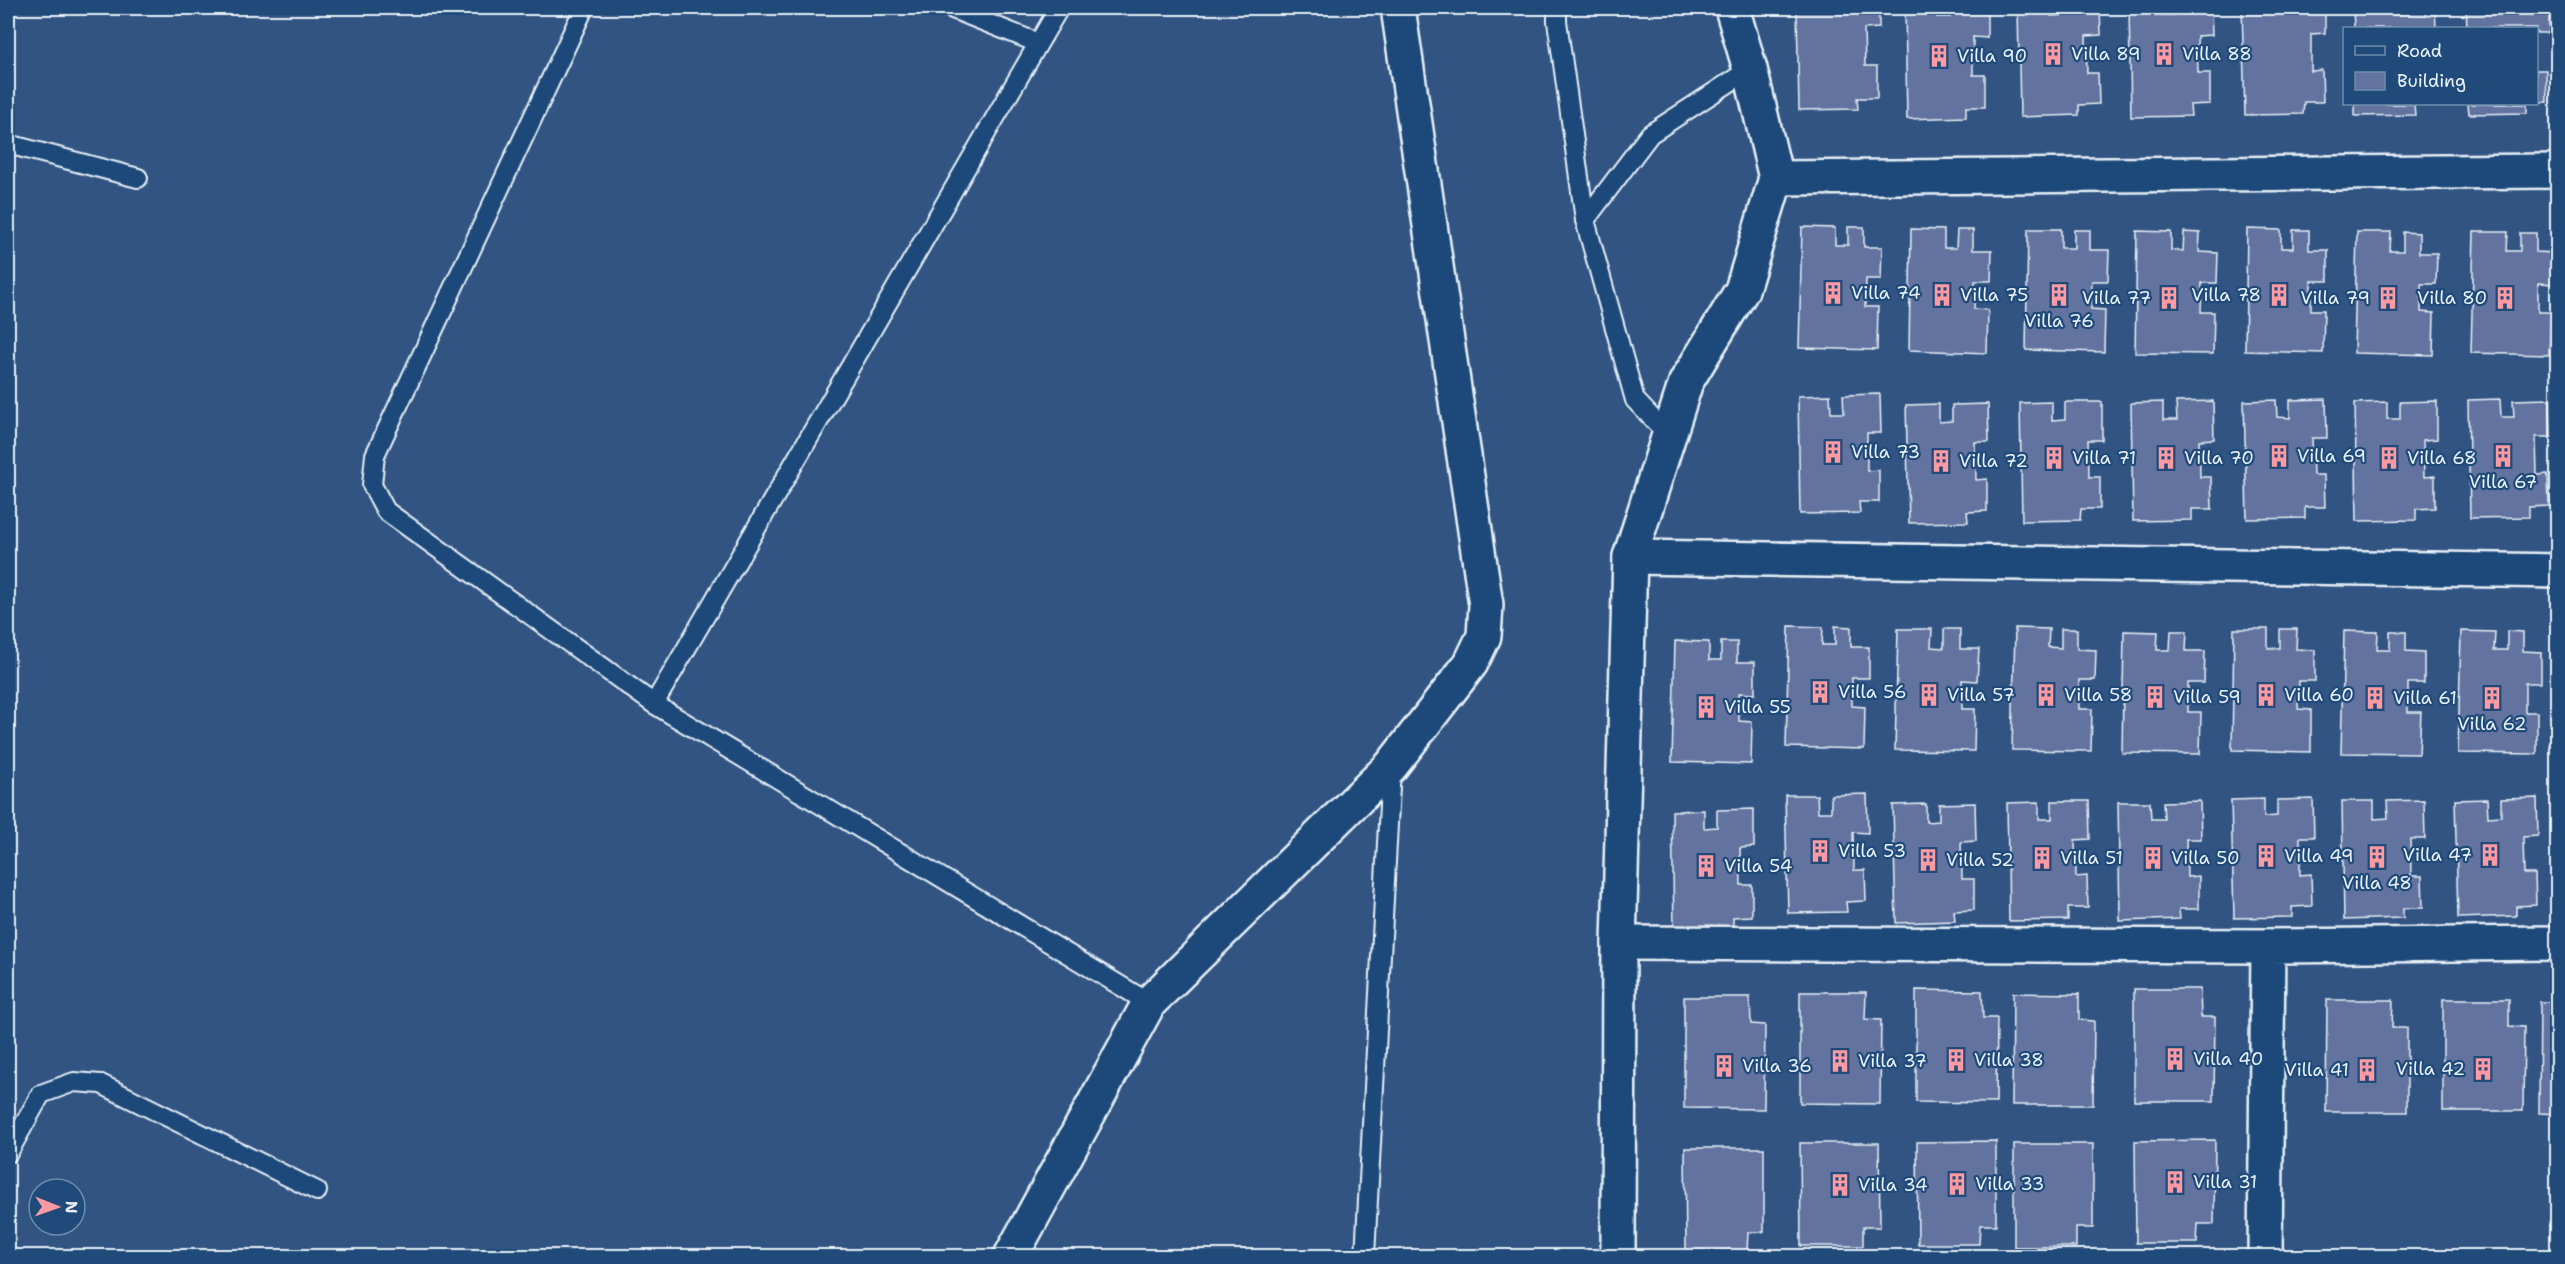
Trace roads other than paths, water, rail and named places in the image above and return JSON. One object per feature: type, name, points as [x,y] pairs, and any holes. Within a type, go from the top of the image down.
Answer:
[{"type":"street","points":[[1011,1257],[1149,1003],[1391,766],[1471,663],[1484,636],[1486,604],[1398,8]]},
{"type":"street","points":[[1618,1257],[1619,943],[1630,557],[1686,382],[1742,290],[1776,178],[1750,69],[1731,8]]},
{"type":"street","points":[[1776,178],[2558,171]]},
{"type":"street","points":[[1630,557],[2558,571]]},
{"type":"street","points":[[1619,943],[2268,946],[2558,943]]},
{"type":"street","points":[[2265,1257],[2268,946]]},
{"type":"lane","points":[[584,8],[375,455],[372,484],[386,511],[654,704],[1149,1003]]},
{"type":"lane","points":[[950,8],[1038,43]]},
{"type":"lane","points":[[654,704],[1059,8]]},
{"type":"lane","points":[[1557,8],[1585,220],[1635,400],[1669,436]]},
{"type":"lane","points":[[1585,220],[1650,134],[1750,69]]},
{"type":"lane","points":[[8,144],[138,178]]},
{"type":"lane","points":[[1365,1257],[1391,766]]},
{"type":"lane","points":[[8,1153],[41,1094],[74,1082],[101,1084],[317,1191]]},
{"type":"place","name":"Villa 89","points":[[2053,54]]},
{"type":"place","name":"Villa 88","points":[[2164,54]]},
{"type":"place","name":"Villa 90","points":[[1939,56]]},
{"type":"place","name":"Villa 74","points":[[1833,293]]},
{"type":"place","name":"Villa 75","points":[[1942,295]]},
{"type":"place","name":"Villa 76","points":[[2059,295]]},
{"type":"place","name":"Villa 78","points":[[2279,295]]},
{"type":"place","name":"Villa 77","points":[[2169,298]]},
{"type":"place","name":"Villa 79","points":[[2388,298]]},
{"type":"place","name":"Villa 80","points":[[2505,298]]},
{"type":"place","name":"Villa 73","points":[[1833,452]]},
{"type":"place","name":"Villa 69","points":[[2279,456]]},
{"type":"place","name":"Villa 67","points":[[2503,456]]},
{"type":"place","name":"Villa 71","points":[[2054,458]]},
{"type":"place","name":"Villa 70","points":[[2166,458]]},
{"type":"place","name":"Villa 68","points":[[2389,458]]},
{"type":"place","name":"Villa 72","points":[[1941,461]]},
{"type":"place","name":"Villa 56","points":[[1820,692]]},
{"type":"place","name":"Villa 57","points":[[1929,695]]},
{"type":"place","name":"Villa 58","points":[[2046,695]]},
{"type":"place","name":"Villa 60","points":[[2266,695]]},
{"type":"place","name":"Villa 59","points":[[2155,697]]},
{"type":"place","name":"Villa 61","points":[[2375,698]]},
{"type":"place","name":"Villa 62","points":[[2492,698]]},
{"type":"place","name":"Villa 55","points":[[1706,707]]},
{"type":"place","name":"Villa 53","points":[[1820,851]]},
{"type":"place","name":"Villa 47","points":[[2490,855]]},
{"type":"place","name":"Villa 49","points":[[2266,856]]},
{"type":"place","name":"Villa 48","points":[[2377,857]]},
{"type":"place","name":"Villa 51","points":[[2042,858]]},
{"type":"place","name":"Villa 50","points":[[2153,858]]},
{"type":"place","name":"Villa 52","points":[[1928,860]]},
{"type":"place","name":"Villa 54","points":[[1706,866]]},
{"type":"place","name":"Villa 40","points":[[2175,1059]]},
{"type":"place","name":"Villa 38","points":[[1956,1060]]},
{"type":"place","name":"Villa 37","points":[[1840,1061]]},
{"type":"place","name":"Villa 36","points":[[1724,1066]]},
{"type":"place","name":"Villa 42","points":[[2483,1069]]},
{"type":"place","name":"Villa 41","points":[[2367,1070]]},
{"type":"place","name":"Villa 31","points":[[2175,1182]]},
{"type":"place","name":"Villa 33","points":[[1957,1184]]},
{"type":"place","name":"Villa 34","points":[[1840,1185]]}]
